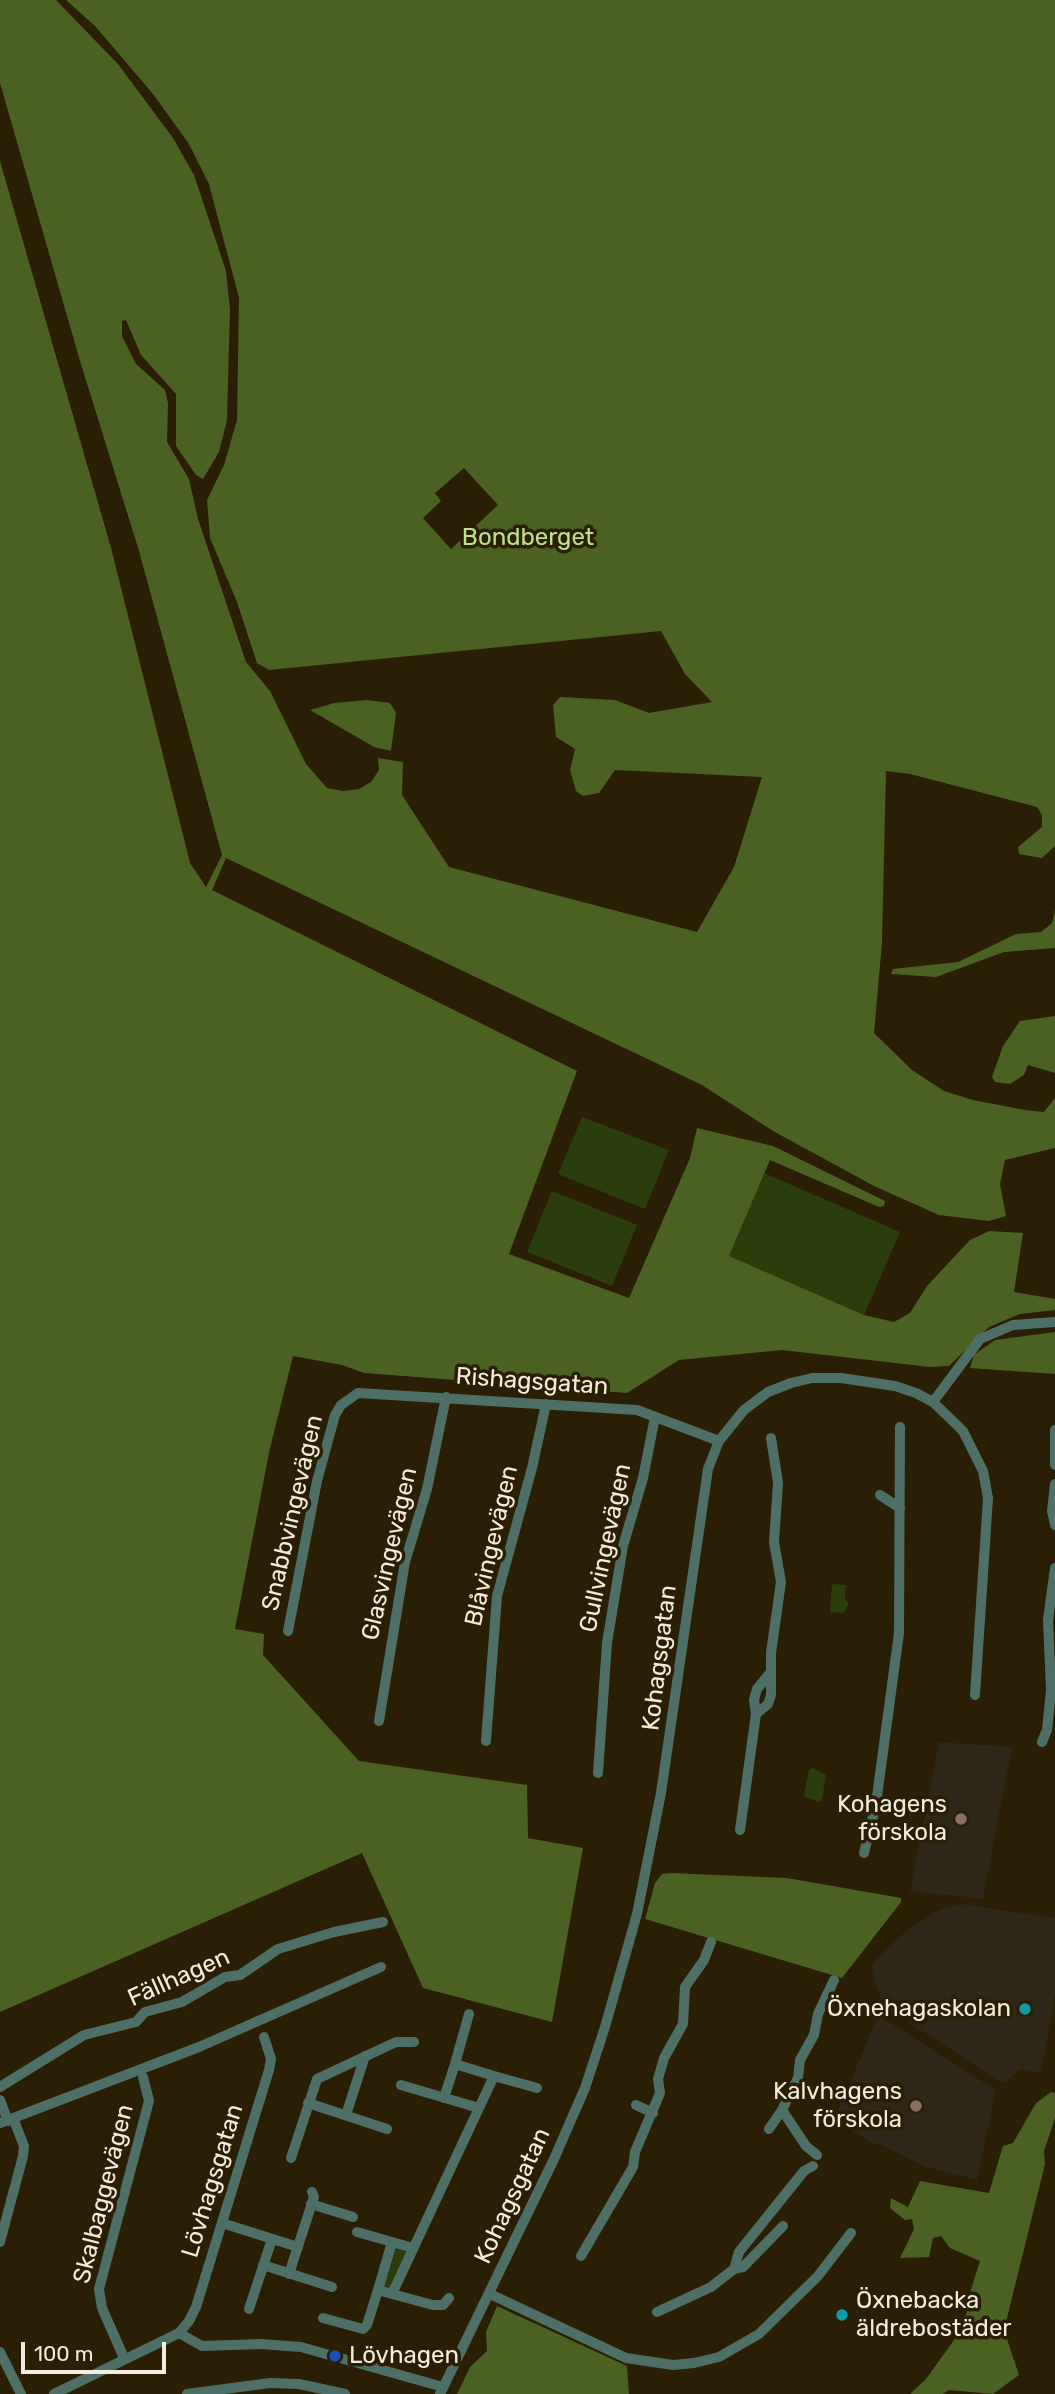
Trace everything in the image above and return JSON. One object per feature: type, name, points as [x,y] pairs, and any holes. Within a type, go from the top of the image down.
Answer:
[{"type":"street","points":[[933,1402],[980,1339],[1013,1325],[1055,1322]]},
{"type":"street","name":"Kohagsgatan","points":[[442,2391],[585,2088],[626,1958],[669,1751],[708,1469],[719,1441],[744,1410],[768,1392],[811,1378],[841,1378],[895,1386],[933,1402],[963,1431],[984,1471],[988,1498],[975,1695]]},
{"type":"street","name":"Rishagsgatan","points":[[341,1405],[349,1397],[365,1392],[637,1410],[719,1441]]},
{"type":"street","name":"Glasvingevägen","points":[[379,1721],[405,1562],[427,1489],[446,1397]]},
{"type":"street","name":"Blåvingevägen","points":[[486,1741],[497,1597],[532,1468],[546,1404]]},
{"type":"street","name":"Snabbvingevägen","points":[[288,1631],[317,1481],[335,1415],[341,1405]]},
{"type":"street","name":"Gullvingevägen","points":[[598,1773],[607,1643],[623,1546],[643,1478],[655,1417]]},
{"type":"street","points":[[864,1853],[876,1804],[899,1633],[900,1427]]},
{"type":"street","points":[[1055,1430],[1055,1465]]},
{"type":"street","points":[[740,1830],[757,1714],[768,1704],[771,1695],[770,1673],[781,1582],[774,1542],[778,1483],[771,1438]]},
{"type":"street","points":[[1055,1484],[1052,1511],[1055,1525]]},
{"type":"street","points":[[880,1496],[900,1508]]},
{"type":"street","points":[[1042,1742],[1047,1730],[1050,1700],[1048,1620],[1055,1569]]},
{"type":"street","name":"Fällhagen","points":[[0,2087],[84,2035],[136,2022],[145,2012],[188,2000],[225,1978],[240,1975],[278,1949],[334,1932],[383,1922]]},
{"type":"street","points":[[580,2256],[633,2166],[635,2152],[660,2094],[658,2079],[664,2058],[683,2024],[685,1987],[704,1960],[711,1942]]},
{"type":"street","points":[[7,2121],[198,2047],[381,1966]]},
{"type":"street","points":[[769,2129],[798,2078],[800,2060],[814,2035],[818,2014],[834,1980]]},
{"type":"street","points":[[444,2098],[470,2014]]},
{"type":"street","name":"Lövhagsgatan","points":[[179,2333],[196,2307],[269,2070],[271,2059],[264,2037]]},
{"type":"street","points":[[290,2158],[319,2077],[400,2041],[414,2042]]},
{"type":"street","points":[[346,2115],[365,2056]]},
{"type":"street","points":[[455,2064],[537,2088]]},
{"type":"street","points":[[392,2294],[495,2076]]},
{"type":"street","name":"Skalbaggevägen","points":[[124,2358],[102,2308],[99,2289],[147,2112],[149,2101],[143,2077]]},
{"type":"street","points":[[401,2085],[479,2108]]},
{"type":"street","points":[[0,2100],[7,2121],[23,2146],[23,2156],[0,2242]]},
{"type":"street","points":[[308,2103],[387,2129]]},
{"type":"street","points":[[636,2105],[653,2113]]},
{"type":"street","points":[[782,2109],[806,2146],[817,2155]]},
{"type":"street","points":[[734,2269],[739,2252],[804,2171],[813,2166]]},
{"type":"street","points":[[289,2274],[312,2198],[353,2217]]},
{"type":"street","points":[[222,2223],[298,2247]]},
{"type":"street","points":[[657,2312],[711,2287],[734,2269],[743,2267],[783,2226]]},
{"type":"street","points":[[358,2232],[413,2248]]},
{"type":"street","points":[[490,2294],[626,2358],[673,2365],[694,2363],[719,2357],[759,2334],[818,2276],[851,2233]]},
{"type":"street","points":[[249,2309],[272,2239]]},
{"type":"street","points":[[323,2318],[363,2329],[367,2325],[393,2242]]},
{"type":"street","points":[[263,2265],[332,2287]]},
{"type":"street","points":[[379,2290],[433,2305],[443,2305],[449,2298]]},
{"type":"street","points":[[54,2394],[179,2333],[202,2346],[261,2344],[301,2347],[442,2391]]},
{"type":"street","points":[[0,2352],[21,2394]]},
{"type":"street","points":[[187,2394],[231,2386],[270,2383],[299,2384],[345,2394]]},
{"type":"shaded area","name":"Kohagens förskola","points":[[939,1742],[1012,1747],[983,1899],[910,1891]]},
{"type":"shaded area","points":[[961,1904],[1055,1918],[1055,1995],[1041,2073],[1020,2069],[1006,2082],[1000,2082],[895,2013],[881,1998],[874,1982],[872,1966],[877,1958],[906,1931],[939,1910]]},
{"type":"shaded area","name":"Kalvhagens förskola","points":[[878,2015],[996,2090],[977,2180],[926,2167],[880,2144],[878,2146],[834,2121]]},
{"type":"green space","name":"Bondberget","points":[[0,0],[56,0],[118,64],[173,138],[194,175],[226,271],[230,309],[227,420],[219,452],[203,479],[196,475],[176,446],[176,394],[141,355],[126,320],[122,321],[122,336],[136,364],[165,390],[168,403],[167,442],[189,479],[198,519],[246,662],[270,691],[306,764],[327,788],[343,791],[359,789],[371,782],[379,770],[378,758],[403,762],[402,795],[449,867],[697,932],[734,867],[762,777],[615,770],[599,793],[583,796],[576,791],[570,770],[575,749],[556,737],[553,705],[560,697],[615,700],[649,713],[712,702],[685,674],[661,631],[269,670],[257,663],[237,602],[210,538],[207,500],[224,465],[237,420],[239,298],[209,184],[189,144],[153,94],[95,26],[66,0],[1055,0],[1055,846],[1042,858],[1019,854],[1018,847],[1042,827],[1042,815],[1037,807],[910,774],[886,771],[882,942],[874,1033],[912,1070],[944,1091],[973,1100],[1044,1112],[1055,1098],[1055,1148],[1005,1160],[1000,1184],[1006,1216],[989,1221],[939,1215],[874,1186],[773,1131],[702,1085],[226,858],[212,890],[577,1071],[509,1254],[629,1298],[690,1158],[697,1128],[773,1146],[885,1201],[884,1206],[879,1207],[770,1160],[729,1256],[864,1315],[894,1322],[910,1313],[927,1286],[970,1240],[989,1231],[1023,1233],[1014,1292],[1055,1299],[1055,1310],[1020,1314],[989,1327],[949,1366],[930,1367],[782,1350],[679,1360],[627,1393],[364,1373],[342,1365],[293,1356],[270,1448],[235,1629],[264,1634],[263,1655],[359,1761],[527,1785],[528,1838],[583,1848],[552,2022],[423,1988],[362,1853],[0,2012],[0,161],[111,548],[190,863],[206,887],[222,855],[139,551],[80,361],[0,83]],"holes":[[[464,468],[498,505],[451,549],[423,518],[441,501],[435,493]]]},
{"type":"green space","points":[[367,700],[390,703],[396,713],[391,751],[374,747],[310,710],[334,703]]},
{"type":"green space","points":[[1055,910],[1055,948],[1004,952],[936,977],[891,974],[893,969],[958,962],[1016,934],[1041,932],[1052,923]]},
{"type":"green space","points":[[1055,1016],[1055,1073],[1028,1065],[1024,1075],[1010,1084],[995,1082],[992,1077],[1003,1046],[1020,1021]]},
{"type":"green space","points":[[582,1117],[669,1150],[645,1209],[558,1174]]},
{"type":"green space","points":[[764,1173],[900,1232],[864,1315],[728,1256]]},
{"type":"green space","points":[[552,1191],[637,1225],[612,1286],[527,1252]]},
{"type":"green space","points":[[1055,1332],[1055,1374],[970,1368],[974,1355],[995,1340]]},
{"type":"green space","points":[[832,1584],[846,1585],[845,1599],[849,1603],[843,1613],[830,1612]]},
{"type":"green space","points":[[813,1768],[826,1775],[822,1800],[818,1802],[804,1796],[809,1770]]},
{"type":"green space","points":[[662,1874],[787,1878],[901,1898],[901,1902],[842,1978],[645,1919],[655,1883]]},
{"type":"green space","points":[[1051,2092],[1055,2093],[1055,2118],[1044,2151],[1045,2164],[1004,2330],[1019,2375],[993,2394],[949,2390],[943,2394],[910,2394],[926,2379],[954,2340],[967,2312],[966,2305],[980,2261],[950,2248],[941,2236],[933,2238],[929,2257],[900,2258],[914,2229],[912,2219],[905,2220],[890,2208],[891,2198],[908,2207],[920,2181],[989,2193],[1003,2146],[1013,2143],[1036,2103]]},
{"type":"green space","points":[[394,2248],[407,2252],[391,2288],[383,2288]]},
{"type":"green space","points":[[497,2306],[627,2366],[629,2394],[457,2394],[470,2367],[487,2351],[486,2332]]},
{"type":"place","name":"Kohagens förskola","points":[[961,1819]]},
{"type":"place","name":"Öxnehagaskolan","points":[[1025,2009]]},
{"type":"place","name":"Kalvhagens förskola","points":[[916,2106]]},
{"type":"place","name":"Öxnebacka äldrebostäder","points":[[842,2315]]},
{"type":"place","name":"Lövhagen","points":[[335,2356]]}]
